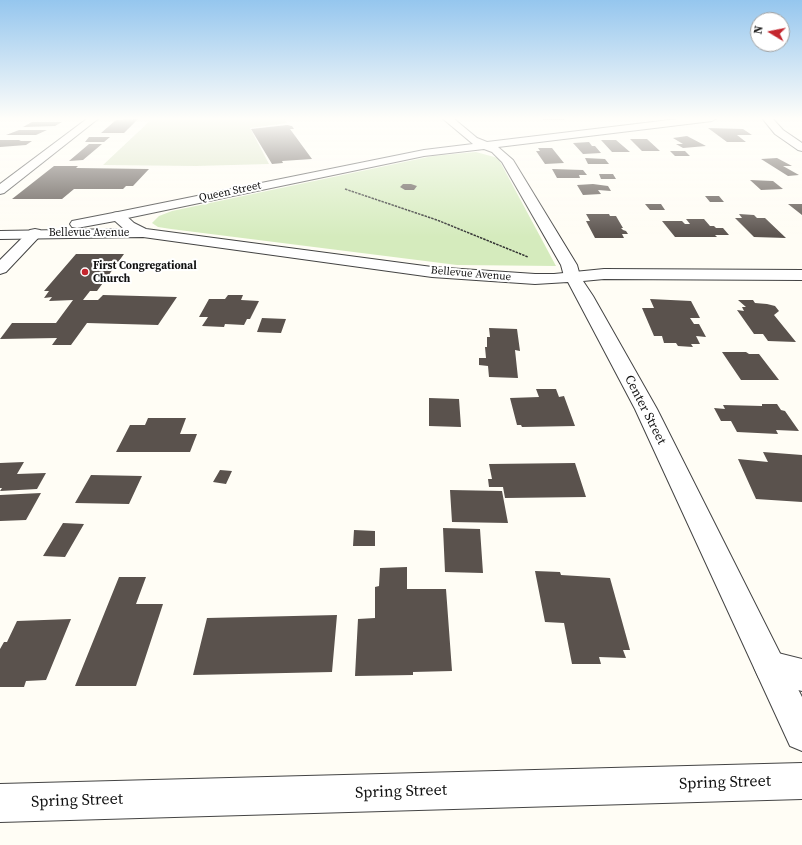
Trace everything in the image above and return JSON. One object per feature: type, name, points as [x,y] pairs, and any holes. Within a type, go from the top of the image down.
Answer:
[{"type":"street","points":[[0,190],[43,157]]},
{"type":"street","name":"Queen Street","points":[[35,233],[401,157]]},
{"type":"street","name":"Center Street","points":[[503,157],[511,165],[569,265],[572,276],[585,296],[646,409],[802,734]]},
{"type":"street","name":"Bellevue Avenue","points":[[118,216],[129,226],[143,233]]},
{"type":"street","points":[[0,234],[35,233]]},
{"type":"street","points":[[0,269],[35,233]]},
{"type":"street","name":"Bellevue Avenue","points":[[35,233],[143,233],[432,272],[535,279],[554,279],[604,274],[802,275]]},
{"type":"street","points":[[770,667],[802,675]]},
{"type":"street","name":"Spring Street","points":[[0,804],[802,781]]},
{"type":"path","points":[[306,176],[437,220],[529,258]]},
{"type":"green space","points":[[111,157],[266,157],[269,164],[196,166],[103,165]]},
{"type":"green space","points":[[426,157],[496,157],[498,158],[556,266],[457,265],[171,229],[158,227],[152,223],[159,216],[172,211]]},
{"type":"building","points":[[73,157],[86,157],[83,160],[69,161]]},
{"type":"building","points":[[268,157],[311,157],[312,159],[282,161],[283,163],[272,164]]},
{"type":"building","points":[[540,157],[560,157],[564,163],[545,164]]},
{"type":"building","points":[[585,158],[605,159],[609,164],[588,164]]},
{"type":"building","points":[[777,158],[792,166],[783,166],[799,175],[788,176],[761,159]]},
{"type":"building","points":[[54,166],[78,166],[76,168],[149,169],[133,186],[126,186],[123,189],[74,189],[62,199],[12,199]]},
{"type":"building","points":[[552,169],[583,170],[587,175],[579,175],[580,178],[557,178]]},
{"type":"building","points":[[599,174],[613,174],[616,179],[601,179]]},
{"type":"building","points":[[750,180],[773,181],[783,189],[761,190]]},
{"type":"building","points":[[403,184],[417,186],[414,190],[405,190],[400,187]]},
{"type":"building","points":[[593,184],[608,186],[611,191],[598,190],[601,194],[583,195],[577,185]]},
{"type":"building","points":[[705,196],[719,196],[724,202],[710,202]]},
{"type":"building","points":[[645,204],[661,204],[665,210],[650,210]]},
{"type":"building","points":[[788,204],[802,204],[802,215]]},
{"type":"building","points":[[586,214],[609,214],[610,216],[616,216],[623,228],[621,228],[628,234],[622,234],[624,238],[595,238],[586,221],[590,221]]},
{"type":"building","points":[[739,214],[754,215],[757,218],[765,218],[786,238],[754,237],[735,218],[742,218]]},
{"type":"building","points":[[686,219],[704,219],[710,226],[723,228],[729,235],[715,235],[717,237],[675,237],[662,221],[682,221],[685,224],[690,224]]},
{"type":"building","points":[[76,254],[124,254],[97,291],[90,291],[83,300],[98,300],[103,295],[177,297],[158,325],[87,323],[71,345],[52,345],[57,338],[0,339],[12,323],[56,323],[73,300],[49,301],[52,297],[44,298],[49,291],[44,291]]},
{"type":"building","points":[[228,295],[243,295],[241,300],[259,301],[250,319],[247,319],[244,325],[225,324],[224,327],[202,326],[208,317],[199,317],[209,299],[225,299]]},
{"type":"building","points":[[650,299],[691,301],[700,318],[690,318],[694,324],[699,324],[706,337],[696,336],[700,344],[691,344],[693,347],[678,346],[676,343],[664,343],[662,336],[654,336],[642,308],[654,308]]},
{"type":"building","points":[[738,300],[753,300],[755,303],[775,306],[779,311],[774,315],[796,342],[768,341],[763,334],[754,334],[737,310],[744,311],[742,307],[746,307]]},
{"type":"building","points":[[262,318],[286,319],[281,333],[257,332]]},
{"type":"building","points":[[489,328],[517,329],[520,351],[515,350],[518,378],[489,377],[488,366],[479,365],[479,358],[486,358],[485,347],[487,347],[487,337],[490,337]]},
{"type":"building","points":[[722,352],[746,352],[749,354],[759,354],[779,380],[741,380]]},
{"type":"building","points":[[536,389],[556,389],[559,397],[564,396],[575,426],[522,427],[521,425],[517,425],[510,398],[539,397]]},
{"type":"building","points":[[429,398],[459,399],[461,427],[429,426]]},
{"type":"building","points":[[762,404],[777,404],[781,410],[785,411],[799,431],[776,430],[778,434],[737,432],[731,421],[721,421],[714,408],[725,409],[723,405],[762,406]]},
{"type":"building","points":[[148,418],[186,418],[180,434],[197,434],[190,452],[116,452],[130,425],[145,425]]},
{"type":"building","points":[[763,452],[802,455],[802,502],[756,499],[738,459],[768,462]]},
{"type":"building","points":[[24,462],[17,474],[46,473],[37,489],[0,491],[2,488],[0,488],[0,463]]},
{"type":"building","points":[[575,463],[586,497],[505,498],[503,487],[489,487],[488,479],[492,479],[489,464]]},
{"type":"building","points":[[220,470],[232,471],[226,484],[213,482]]},
{"type":"building","points":[[91,475],[142,476],[129,504],[75,503]]},
{"type":"building","points":[[450,490],[502,491],[508,523],[452,522]]},
{"type":"building","points":[[41,493],[26,520],[0,521],[0,495]]},
{"type":"building","points":[[63,523],[84,524],[65,557],[43,556]]},
{"type":"building","points":[[443,528],[480,529],[483,573],[445,572]]},
{"type":"building","points":[[354,530],[375,531],[375,546],[353,546]]},
{"type":"building","points":[[407,567],[407,589],[446,589],[452,671],[413,672],[413,675],[355,676],[358,619],[375,618],[375,587],[379,586],[380,568]]},
{"type":"building","points":[[535,571],[560,572],[561,575],[610,578],[630,650],[623,650],[626,658],[599,657],[601,664],[572,664],[564,623],[545,622]]},
{"type":"building","points":[[119,577],[146,577],[136,604],[163,604],[136,686],[75,686]]},
{"type":"building","points":[[337,615],[332,672],[193,675],[207,618]]},
{"type":"building","points":[[71,619],[46,680],[26,681],[24,687],[0,687],[0,649],[4,642],[7,642],[17,621]]},
{"type":"place","name":"First Congregational Church","points":[[85,272]]}]
